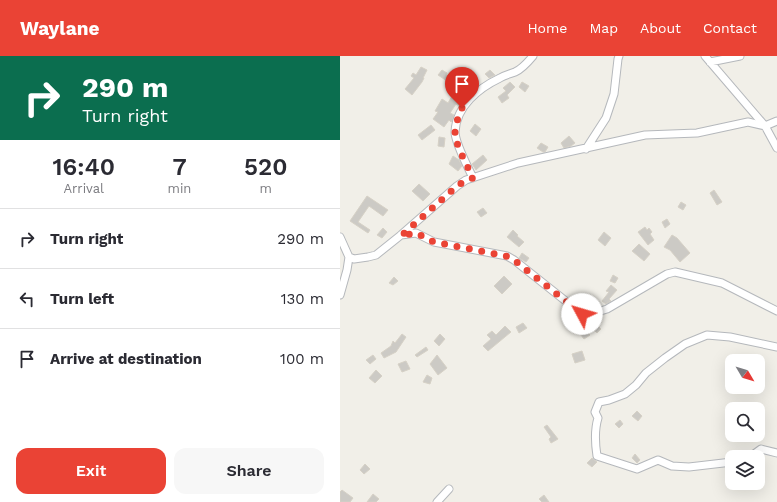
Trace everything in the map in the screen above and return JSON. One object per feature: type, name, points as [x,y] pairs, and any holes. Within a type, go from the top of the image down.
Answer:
[{"type":"street","points":[[473,178],[460,149],[455,133],[462,108],[475,93],[501,77],[516,72],[533,56]]},
{"type":"street","points":[[586,149],[606,118],[614,94],[618,60],[620,56]]},
{"type":"street","points":[[707,59],[740,56]]},
{"type":"street","points":[[707,59],[765,126],[777,148]]},
{"type":"street","points":[[349,257],[354,259],[376,255],[401,236],[457,186],[466,180],[518,163],[645,135],[697,133],[748,122],[765,126],[777,121]]},
{"type":"street","points":[[401,236],[416,233],[434,242],[506,256],[514,260],[582,314],[591,314],[606,309],[666,274],[675,272],[722,283],[777,311]]},
{"type":"street","points":[[340,237],[349,257],[340,295]]},
{"type":"street","points":[[725,463],[689,467],[672,466],[658,460],[637,469],[597,456],[595,442],[598,418],[595,412],[599,402],[625,394],[636,386],[646,373],[664,358],[685,344],[707,335],[777,347]]},
{"type":"street","points":[[765,451],[777,453]]},
{"type":"street","points":[[437,502],[449,489]]},
{"type":"building","points":[[421,67],[427,70],[422,82],[412,95],[405,89],[414,78],[411,76],[413,73],[416,75]]},
{"type":"building","points":[[442,70],[450,77],[447,81],[438,75]]},
{"type":"building","points":[[490,70],[495,75],[489,78],[485,74]]},
{"type":"building","points":[[510,82],[515,87],[507,95],[509,98],[502,103],[498,97],[506,91],[503,88]]},
{"type":"building","points":[[522,82],[529,86],[525,92],[519,87]]},
{"type":"building","points":[[452,96],[461,102],[459,106],[456,104],[450,113],[454,115],[452,121],[451,122],[449,120],[444,127],[433,119],[438,112],[435,111],[442,99],[448,103]]},
{"type":"building","points":[[475,124],[481,129],[476,136],[470,131]]},
{"type":"building","points":[[431,125],[435,130],[422,140],[418,135]]},
{"type":"building","points":[[569,136],[575,143],[564,148],[561,143]]},
{"type":"building","points":[[439,137],[445,138],[444,147],[438,146]]},
{"type":"building","points":[[541,143],[548,147],[545,152],[537,148]]},
{"type":"building","points":[[483,155],[487,160],[476,170],[472,164]]},
{"type":"building","points":[[453,156],[459,160],[462,166],[458,171],[449,164]]},
{"type":"building","points":[[419,184],[430,194],[423,201],[412,191]]},
{"type":"building","points":[[714,190],[722,202],[717,205],[710,193]]},
{"type":"building","points":[[367,196],[388,210],[383,216],[369,206],[358,222],[370,230],[368,233],[350,221]]},
{"type":"building","points":[[681,202],[686,205],[683,210],[678,207]]},
{"type":"building","points":[[483,208],[487,213],[481,217],[477,212]]},
{"type":"building","points":[[667,219],[670,224],[665,228],[662,222]]},
{"type":"building","points":[[645,227],[647,230],[649,228],[652,232],[650,234],[654,240],[648,245],[638,232]]},
{"type":"building","points":[[383,228],[387,232],[382,238],[377,235]]},
{"type":"building","points":[[513,230],[524,242],[519,247],[507,237]]},
{"type":"building","points":[[604,232],[611,238],[605,246],[598,240]]},
{"type":"building","points":[[672,235],[677,238],[690,253],[680,262],[670,250],[664,247]]},
{"type":"building","points":[[639,244],[650,254],[644,261],[632,251]]},
{"type":"building","points":[[522,253],[529,258],[526,262],[519,258]]},
{"type":"building","points":[[613,275],[618,278],[615,283],[610,281]]},
{"type":"building","points":[[504,276],[512,284],[502,294],[494,286]]},
{"type":"building","points":[[394,277],[398,281],[393,285],[389,283]]},
{"type":"building","points":[[611,285],[617,290],[609,299],[611,301],[606,304],[602,301],[609,292],[606,291]]},
{"type":"building","points":[[523,323],[527,328],[519,333],[516,327]]},
{"type":"building","points":[[596,324],[601,329],[597,333],[592,328]]},
{"type":"building","points":[[505,326],[511,332],[488,351],[483,346],[491,339],[487,335],[492,331],[496,335]]},
{"type":"building","points":[[586,331],[590,335],[584,339],[581,335]]},
{"type":"building","points":[[402,334],[406,337],[396,352],[384,358],[381,353],[391,346],[393,341],[395,343]]},
{"type":"building","points":[[440,334],[445,339],[439,346],[434,341]]},
{"type":"building","points":[[426,347],[428,350],[417,357],[415,355]]},
{"type":"building","points":[[582,351],[585,360],[575,363],[572,354]]},
{"type":"building","points":[[373,355],[376,359],[370,364],[366,360]]},
{"type":"building","points":[[437,355],[447,368],[438,375],[430,364]]},
{"type":"building","points":[[406,361],[410,369],[402,372],[398,364]]},
{"type":"building","points":[[376,370],[382,376],[375,383],[369,378]]},
{"type":"building","points":[[427,375],[432,378],[430,384],[423,382]]},
{"type":"building","points":[[637,411],[642,416],[638,421],[632,416]]},
{"type":"building","points":[[620,420],[623,424],[619,428],[615,424]]},
{"type":"building","points":[[547,425],[558,439],[551,443],[549,439],[551,437],[544,427]]},
{"type":"building","points":[[635,454],[640,460],[637,463],[632,458]]},
{"type":"building","points":[[592,458],[597,462],[592,467],[587,463]]},
{"type":"building","points":[[365,464],[370,469],[364,474],[360,470]]},
{"type":"building","points":[[342,490],[353,498],[350,502],[340,502],[340,492]]},
{"type":"building","points":[[373,494],[379,499],[376,502],[367,502]]},
{"type":"building","points":[[544,495],[549,502],[542,502],[539,499]]},
{"type":"route","points":[[462,108],[455,133],[460,149],[473,178],[466,180],[457,186],[401,236],[416,233],[434,242],[506,256],[514,260],[582,314]]}]
